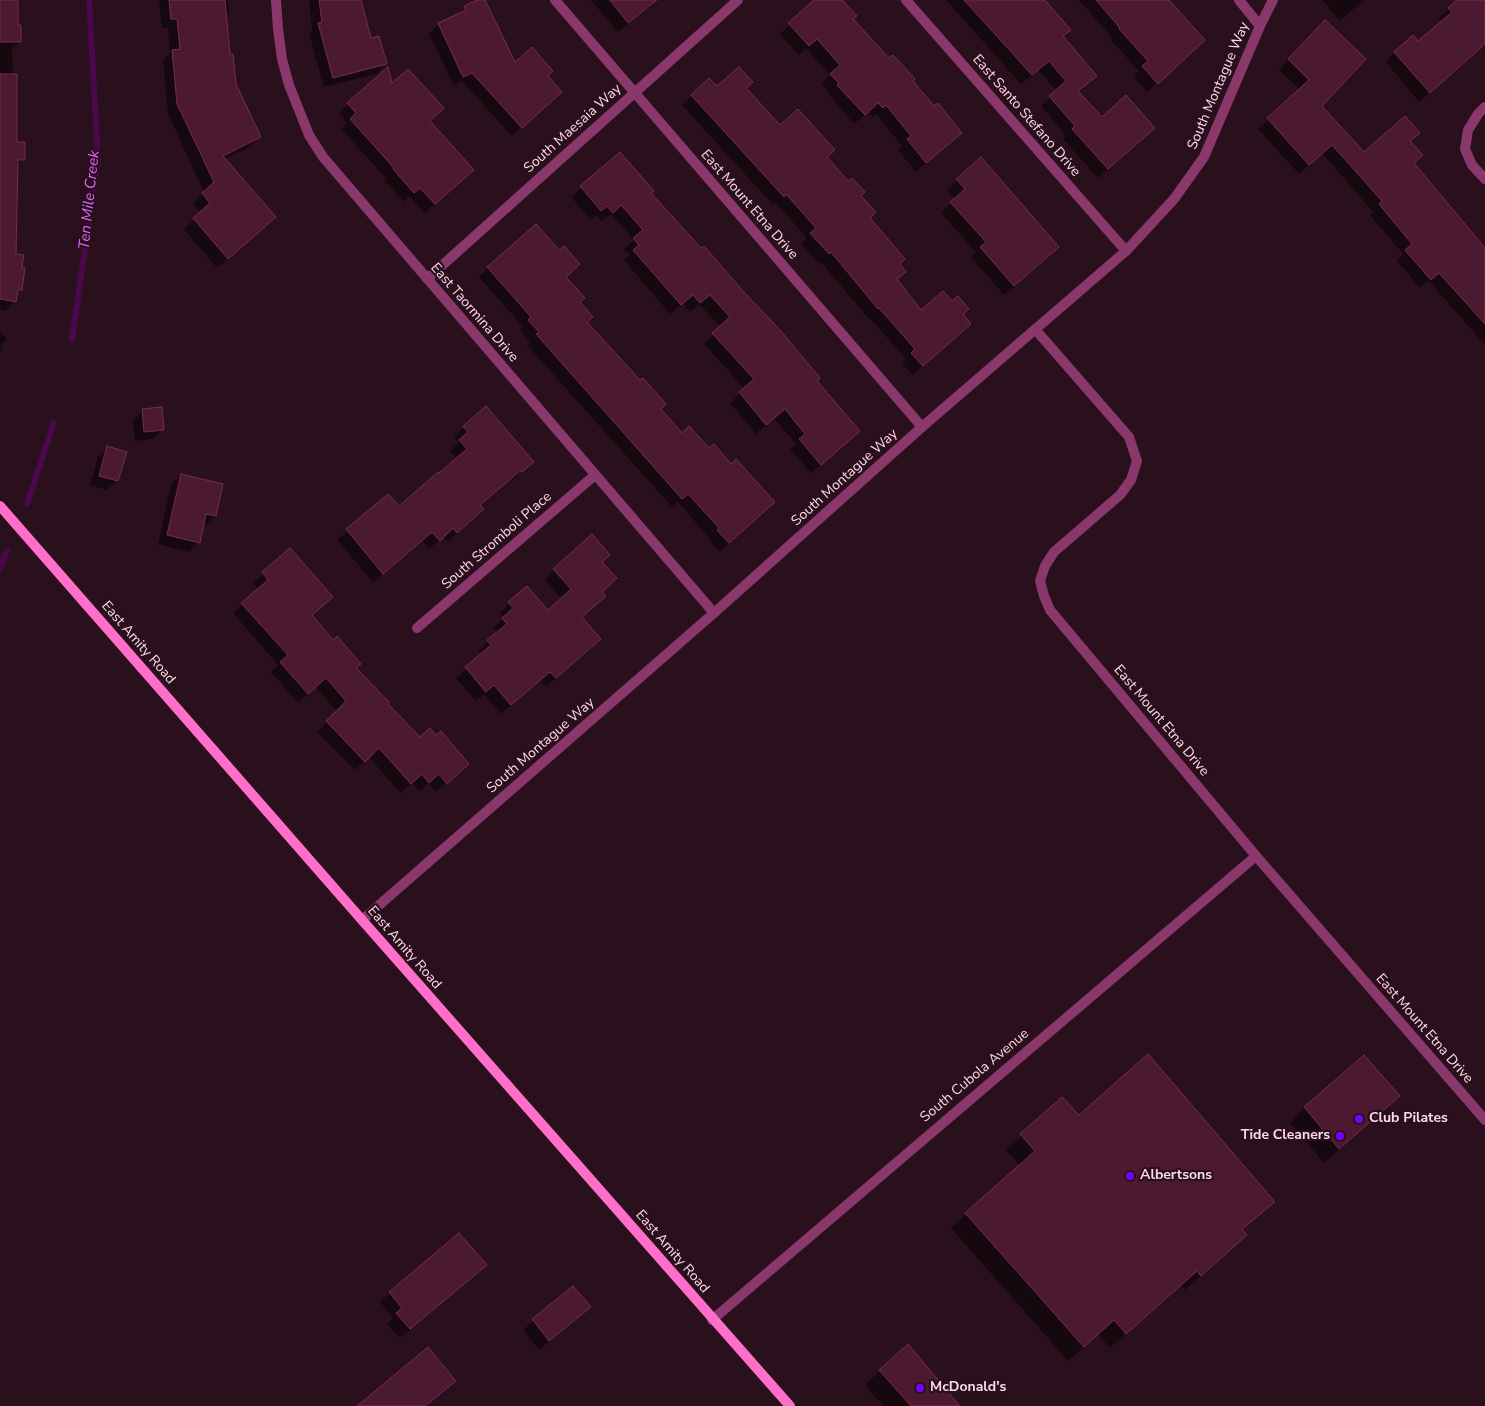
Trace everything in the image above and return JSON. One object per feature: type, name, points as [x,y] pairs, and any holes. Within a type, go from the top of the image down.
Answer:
[{"type":"main road","name":"East Amity Road","points":[[0,506],[712,1320],[790,1406]]},
{"type":"street","name":"East Taormina Drive","points":[[276,0],[282,59],[297,107],[309,135],[323,157],[714,613]]},
{"type":"street","name":"East Mount Etna Drive","points":[[555,0],[922,427]]},
{"type":"street","name":"South Maesaia Way","points":[[427,279],[738,0]]},
{"type":"street","name":"East Santo Stefano Drive","points":[[906,0],[1126,250]]},
{"type":"street","points":[[1239,0],[1260,26]]},
{"type":"street","name":"South Montague Way","points":[[362,920],[1126,250],[1174,199],[1204,157],[1273,0]]},
{"type":"street","points":[[1485,108],[1478,114],[1468,130],[1465,148],[1472,165],[1485,179]]},
{"type":"street","name":"East Mount Etna Drive","points":[[1035,329],[1129,437],[1137,461],[1131,480],[1120,495],[1054,552],[1045,566],[1040,581],[1050,610],[1256,856],[1485,1120]]},
{"type":"street","name":"South Stromboli Place","points":[[417,628],[595,475]]},
{"type":"street","name":"South Cubola Avenue","points":[[712,1320],[1256,856]]},
{"type":"building","points":[[0,0],[18,0],[18,25],[21,25],[21,42],[0,42]]},
{"type":"building","points":[[169,0],[225,0],[230,54],[233,54],[236,84],[261,137],[223,156],[276,217],[228,259],[193,218],[210,203],[202,193],[214,182],[177,104],[172,50],[180,49],[177,19],[171,19]]},
{"type":"building","points":[[319,0],[361,0],[371,38],[379,36],[387,64],[333,78],[318,23],[322,22]]},
{"type":"building","points":[[477,0],[485,0],[515,62],[532,47],[553,71],[548,76],[562,92],[522,128],[472,73],[463,77],[438,23],[466,10],[464,6]]},
{"type":"building","points":[[610,0],[657,0],[628,23]]},
{"type":"building","points":[[814,0],[842,0],[857,16],[853,19],[889,58],[893,55],[915,79],[913,81],[934,106],[938,103],[962,133],[926,163],[907,139],[911,136],[886,105],[883,108],[878,103],[865,115],[837,85],[839,83],[830,74],[840,65],[817,39],[809,46],[788,23]]},
{"type":"building","points":[[964,0],[1045,0],[1071,30],[1063,36],[1097,76],[1078,91],[1102,117],[1126,95],[1155,128],[1108,169],[1072,129],[1075,126],[1049,96],[1066,81],[1049,61],[1032,75]]},
{"type":"building","points":[[1096,0],[1169,0],[1205,40],[1158,84],[1142,66],[1148,61]]},
{"type":"building","points":[[1457,0],[1485,0],[1485,44],[1430,93],[1394,52],[1413,35],[1418,41],[1452,12],[1448,8]]},
{"type":"building","points":[[1325,20],[1366,59],[1322,106],[1364,152],[1405,116],[1420,133],[1410,141],[1423,155],[1414,163],[1485,248],[1485,324],[1439,273],[1431,280],[1405,250],[1412,244],[1379,204],[1382,201],[1332,145],[1309,165],[1267,118],[1309,80],[1288,59]]},
{"type":"building","points":[[388,67],[392,83],[408,69],[444,108],[430,121],[474,170],[435,204],[420,188],[414,193],[350,119],[356,113],[347,103]]},
{"type":"building","points":[[739,67],[753,82],[746,88],[780,125],[798,109],[835,150],[827,157],[848,181],[852,178],[865,192],[861,196],[876,212],[870,218],[905,259],[900,264],[906,272],[897,279],[921,310],[943,291],[952,301],[958,296],[969,309],[963,314],[971,324],[923,366],[911,353],[915,349],[878,309],[831,252],[829,254],[810,233],[816,228],[786,194],[784,197],[691,95],[709,78],[717,86]]},
{"type":"building","points":[[0,74],[17,74],[17,142],[25,142],[25,160],[18,160],[16,254],[24,255],[22,267],[25,268],[22,290],[18,290],[16,302],[0,299]]},
{"type":"building","points":[[620,152],[654,191],[651,193],[701,248],[704,246],[780,330],[820,378],[817,381],[860,431],[821,465],[799,439],[805,434],[785,409],[766,425],[739,392],[754,379],[712,333],[730,317],[710,295],[700,303],[693,295],[681,305],[633,250],[639,245],[633,238],[643,230],[621,205],[613,213],[607,206],[601,211],[580,186]]},
{"type":"building","points":[[981,157],[1059,247],[1014,286],[980,247],[986,242],[950,202],[965,189],[956,179]]},
{"type":"building","points":[[536,224],[559,250],[564,246],[580,264],[566,277],[585,298],[580,302],[593,317],[587,322],[640,380],[643,378],[666,404],[661,409],[682,433],[689,426],[709,448],[714,444],[731,464],[736,459],[775,502],[729,543],[717,530],[719,528],[688,494],[682,499],[536,334],[539,332],[528,320],[531,317],[487,267]]},
{"type":"building","points":[[486,406],[534,462],[522,472],[520,471],[480,505],[484,509],[457,533],[453,528],[440,541],[432,532],[383,574],[346,529],[388,494],[399,506],[467,449],[459,440],[468,432],[463,426]]},
{"type":"building","points":[[162,407],[164,430],[144,432],[142,409]]},
{"type":"building","points":[[107,446],[127,452],[118,481],[99,476]]},
{"type":"building","points":[[181,474],[223,484],[216,516],[206,514],[200,543],[167,535]]},
{"type":"building","points":[[592,534],[610,555],[602,562],[617,578],[602,592],[606,596],[582,617],[601,639],[556,678],[550,672],[511,705],[494,685],[486,692],[465,667],[491,645],[487,640],[507,624],[502,618],[513,608],[508,602],[527,586],[548,610],[571,589],[553,569]]},
{"type":"building","points":[[290,548],[333,597],[312,615],[333,640],[337,636],[361,664],[356,668],[420,737],[430,728],[436,735],[441,731],[469,764],[447,784],[439,774],[429,783],[422,774],[411,784],[379,748],[365,762],[326,721],[346,701],[326,678],[308,694],[280,662],[288,655],[241,603],[268,580],[262,572]]},
{"type":"building","name":"Albertsons","points":[[1148,1054],[1275,1202],[1242,1229],[1247,1235],[1201,1276],[1197,1271],[1126,1334],[1114,1320],[1084,1347],[965,1213],[1035,1151],[1020,1134],[1062,1097],[1079,1115]]},
{"type":"building","points":[[1364,1055],[1400,1096],[1339,1149],[1304,1107]]},
{"type":"building","points":[[459,1233],[487,1265],[410,1329],[396,1313],[402,1308],[389,1292]]},
{"type":"building","points":[[573,1286],[591,1307],[549,1341],[532,1319]]},
{"type":"building","name":"McDonald's","points":[[908,1344],[960,1406],[911,1406],[879,1370]]},
{"type":"building","points":[[428,1347],[456,1381],[425,1406],[357,1406]]},
{"type":"waterway","name":"Ten Mile Creek","points":[[72,339],[98,160],[89,0]]},
{"type":"waterway","name":"Ten Mile Creek","points":[[27,504],[54,422]]},
{"type":"waterway","name":"Ten Mile Creek","points":[[0,569],[7,551]]},
{"type":"place","name":"Club Pilates","points":[[1359,1119]]},
{"type":"place","name":"Tide Cleaners","points":[[1340,1136]]},
{"type":"place","name":"Albertsons","points":[[1130,1176]]},
{"type":"place","name":"McDonald's","points":[[920,1388]]}]
